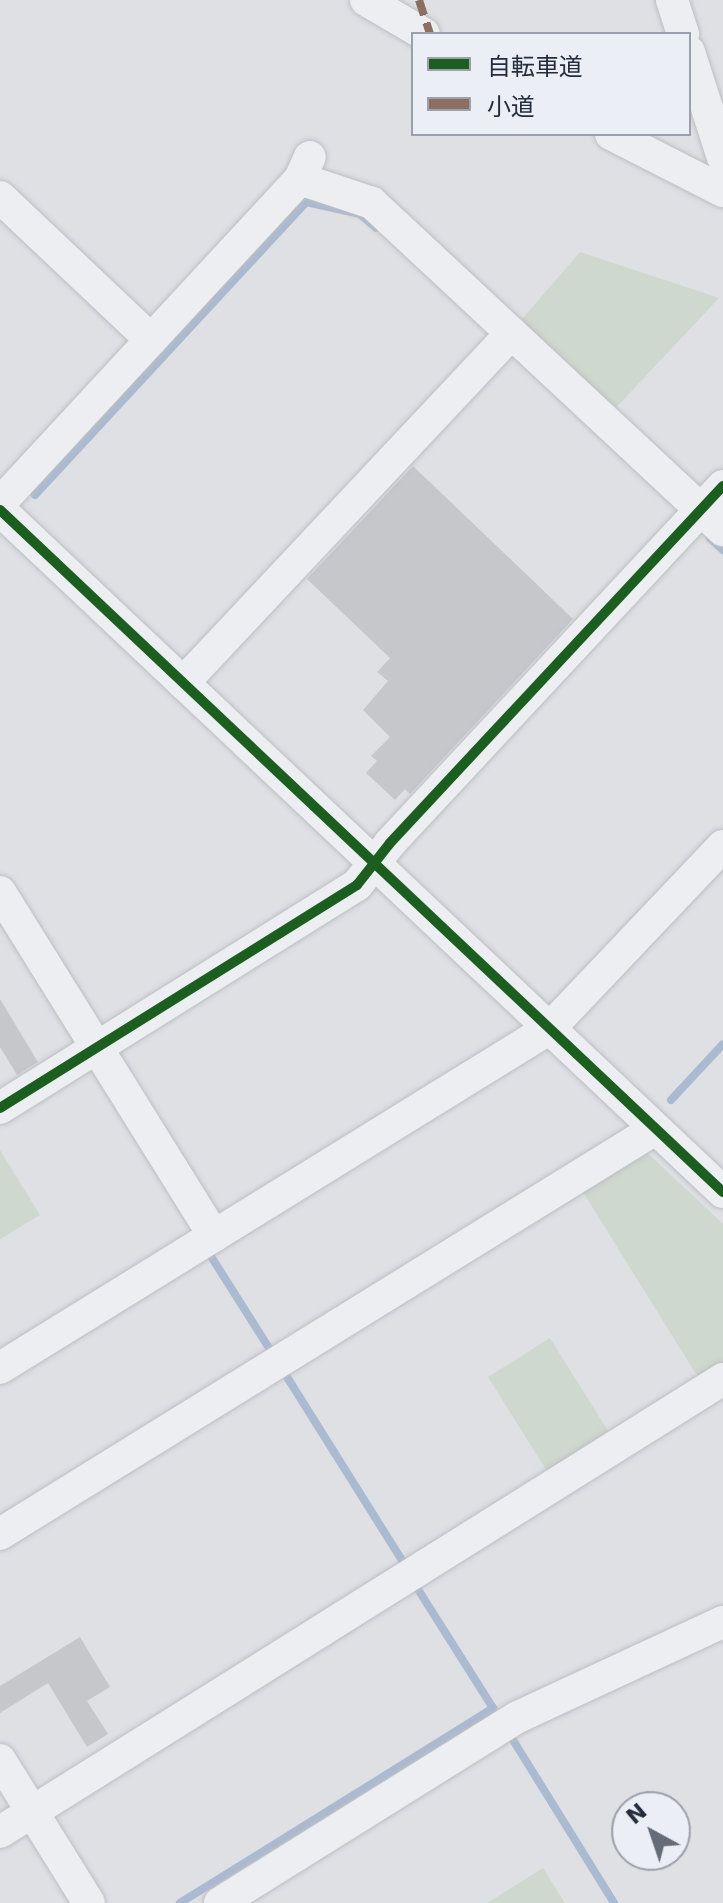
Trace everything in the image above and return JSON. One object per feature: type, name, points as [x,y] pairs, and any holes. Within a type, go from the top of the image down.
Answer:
[{"type":"street","points":[[366,0],[421,32]]},
{"type":"street","points":[[672,0],[682,32]]},
{"type":"street","points":[[691,58],[723,158]]},
{"type":"street","points":[[615,136],[723,191]]},
{"type":"street","points":[[0,503],[305,168],[372,203],[712,519]]},
{"type":"street","points":[[0,197],[151,340]]},
{"type":"street","points":[[183,683],[512,333]]},
{"type":"street","points":[[0,1108],[357,885],[712,519],[723,486]]},
{"type":"street","points":[[0,510],[723,1192]]},
{"type":"street","points":[[0,1368],[550,1028],[723,846]]},
{"type":"street","points":[[0,892],[214,1236]]},
{"type":"street","points":[[0,1534],[655,1129]]},
{"type":"street","points":[[0,1832],[723,1379]]},
{"type":"street","points":[[220,1903],[518,1717],[723,1622]]},
{"type":"street","points":[[0,1760],[89,1903]]},
{"type":"shaded area","points":[[580,252],[719,298],[611,413],[516,326]]},
{"type":"shaded area","points":[[640,1146],[723,1224],[723,1375],[704,1387],[578,1184]]},
{"type":"shaded area","points":[[0,1150],[40,1215],[0,1239]]},
{"type":"shaded area","points":[[550,1338],[615,1442],[553,1481],[488,1377]]},
{"type":"shaded area","points":[[543,1868],[565,1903],[487,1903],[492,1900]]},
{"type":"building","points":[[413,466],[573,619],[410,794],[405,789],[395,800],[366,773],[377,761],[371,756],[390,737],[363,710],[388,681],[377,672],[390,658],[307,579]]},
{"type":"building","points":[[0,999],[38,1062],[17,1075],[0,1047]]},
{"type":"building","points":[[80,1637],[110,1687],[87,1701],[108,1734],[87,1747],[48,1683],[0,1713],[0,1686]]},
{"type":"waterway","points":[[35,495],[306,202],[360,214],[376,228]]},
{"type":"waterway","points":[[710,538],[723,550]]},
{"type":"waterway","points":[[671,1100],[723,1044]]},
{"type":"waterway","points":[[207,1250],[274,1356]]},
{"type":"waterway","points":[[282,1369],[406,1567]]},
{"type":"waterway","points":[[180,1903],[493,1708],[414,1583]]},
{"type":"waterway","points":[[513,1740],[614,1903]]},
{"type":"marked path","points":[[419,0],[429,32]]},
{"type":"cycle path","points":[[0,1108],[357,885],[390,843],[723,486]]},
{"type":"cycle path","points":[[0,510],[723,1192]]}]
